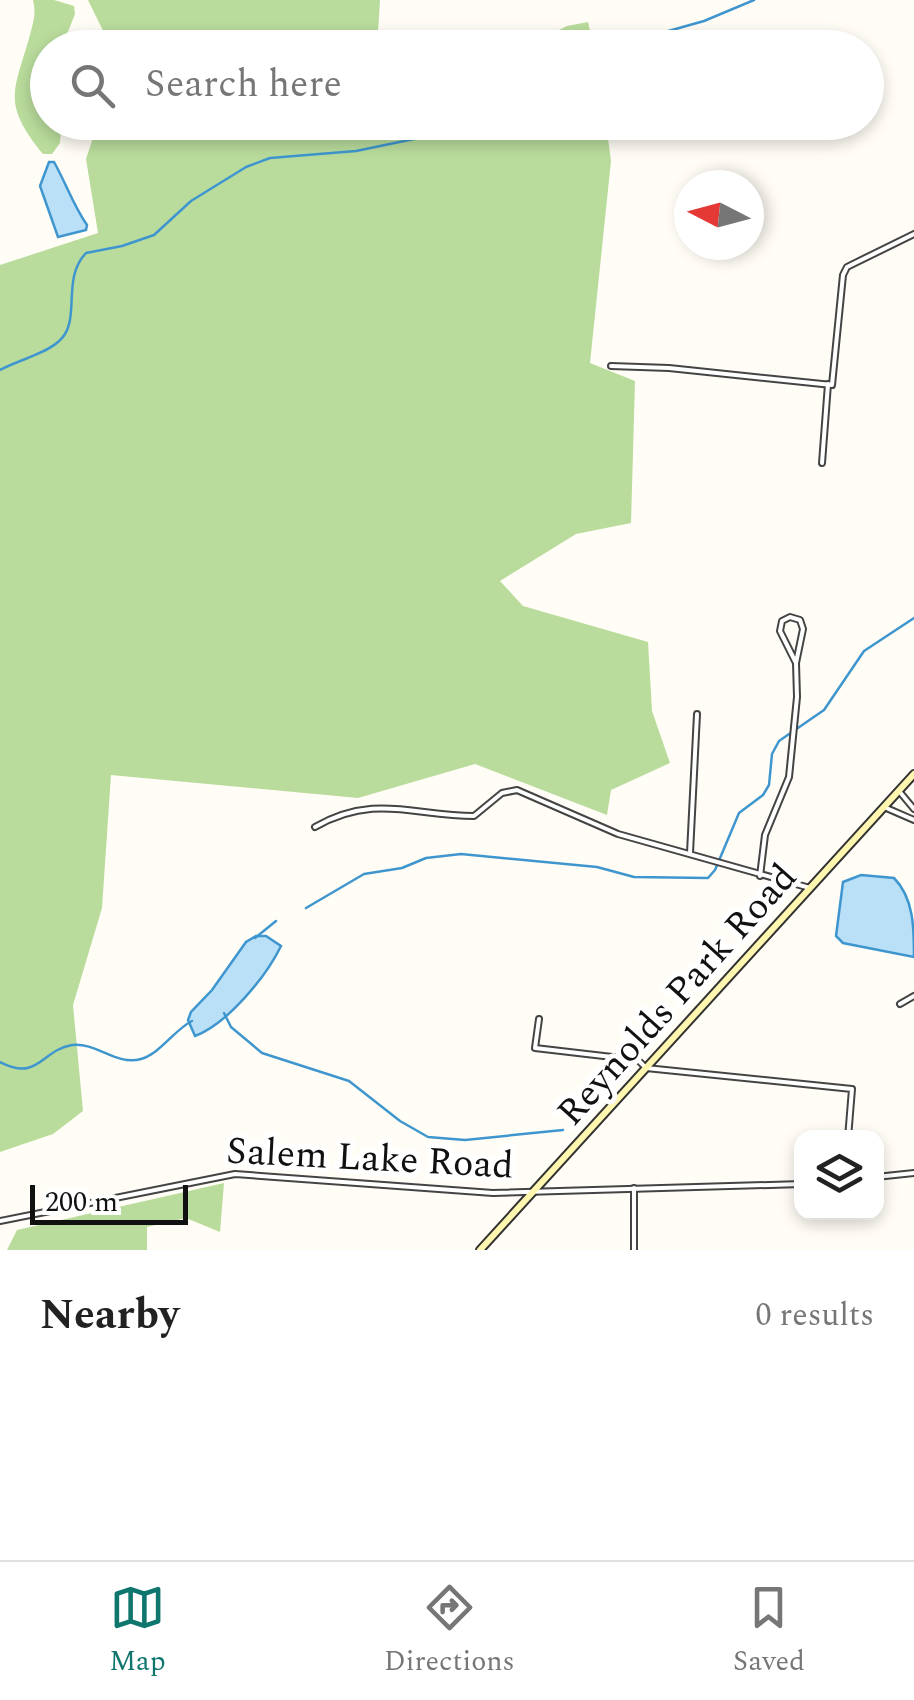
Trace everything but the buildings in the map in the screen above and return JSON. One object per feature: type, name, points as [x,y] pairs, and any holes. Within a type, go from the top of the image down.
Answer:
[{"type":"main road","name":"Reynolds Park Road","points":[[480,1250],[914,774]]},
{"type":"street","points":[[611,366],[832,384],[847,267],[914,234]]},
{"type":"street","points":[[822,463],[828,384]]},
{"type":"street","points":[[760,876],[765,835],[789,777],[797,696],[796,663],[803,629],[802,623],[790,617],[780,626],[796,663]]},
{"type":"street","points":[[785,639],[799,638]]},
{"type":"street","points":[[690,854],[698,714]]},
{"type":"street","points":[[316,826],[360,810],[386,806],[474,816],[502,793],[516,790],[618,834],[810,888]]},
{"type":"street","points":[[899,791],[914,809]]},
{"type":"street","points":[[884,807],[914,820]]},
{"type":"street","points":[[900,1004],[914,996]]},
{"type":"street","points":[[539,1020],[534,1048],[638,1060],[646,1068],[852,1089],[849,1130]]},
{"type":"street","points":[[884,1176],[914,1173]]},
{"type":"street","name":"Salem Lake Road","points":[[0,1221],[235,1174],[492,1193],[794,1184]]},
{"type":"street","points":[[634,1188],[634,1250]]},
{"type":"green space","points":[[33,0],[54,0],[74,6],[75,14],[69,30],[31,30]]},
{"type":"green space","points":[[88,0],[380,0],[378,30],[103,30]]},
{"type":"green space","points":[[588,22],[590,30],[559,30]]},
{"type":"green space","points":[[30,34],[30,137],[16,108],[16,82]]},
{"type":"green space","points":[[32,140],[60,140],[52,154],[43,154]]},
{"type":"green space","points":[[92,140],[608,140],[611,161],[590,363],[635,381],[631,523],[576,534],[500,581],[523,606],[648,642],[652,711],[670,763],[611,790],[607,815],[475,764],[358,798],[111,775],[102,908],[73,1005],[83,1111],[53,1134],[0,1152],[0,265],[98,233],[86,159]]},
{"type":"green space","points":[[224,1183],[220,1232],[186,1218],[147,1227],[147,1250],[7,1250],[17,1230]]},
{"type":"water","points":[[49,162],[54,162],[87,225],[86,230],[58,237],[40,186]]},
{"type":"water","points":[[861,875],[894,878],[901,886],[912,915],[914,957],[843,943],[836,936],[843,882]]},
{"type":"water","points":[[266,936],[281,946],[256,985],[220,1021],[195,1036],[188,1020],[191,1012],[246,942]]},
{"type":"waterway","points":[[672,30],[754,0]]},
{"type":"waterway","points":[[0,370],[45,350],[65,334],[74,275],[86,253],[154,235],[191,201],[246,167],[270,158],[356,151],[409,140]]},
{"type":"waterway","points":[[306,908],[364,874],[402,868],[426,858],[461,854],[597,867],[634,877],[708,878],[739,813],[763,795],[769,785],[772,754],[779,741],[824,710],[864,651],[914,618]]},
{"type":"waterway","points":[[255,938],[276,921]]},
{"type":"waterway","points":[[224,1013],[231,1027],[262,1053],[349,1081],[400,1121],[428,1137],[465,1140],[563,1130]]},
{"type":"waterway","points":[[0,1062],[32,1067],[72,1045],[123,1059],[141,1059],[192,1021]]}]
